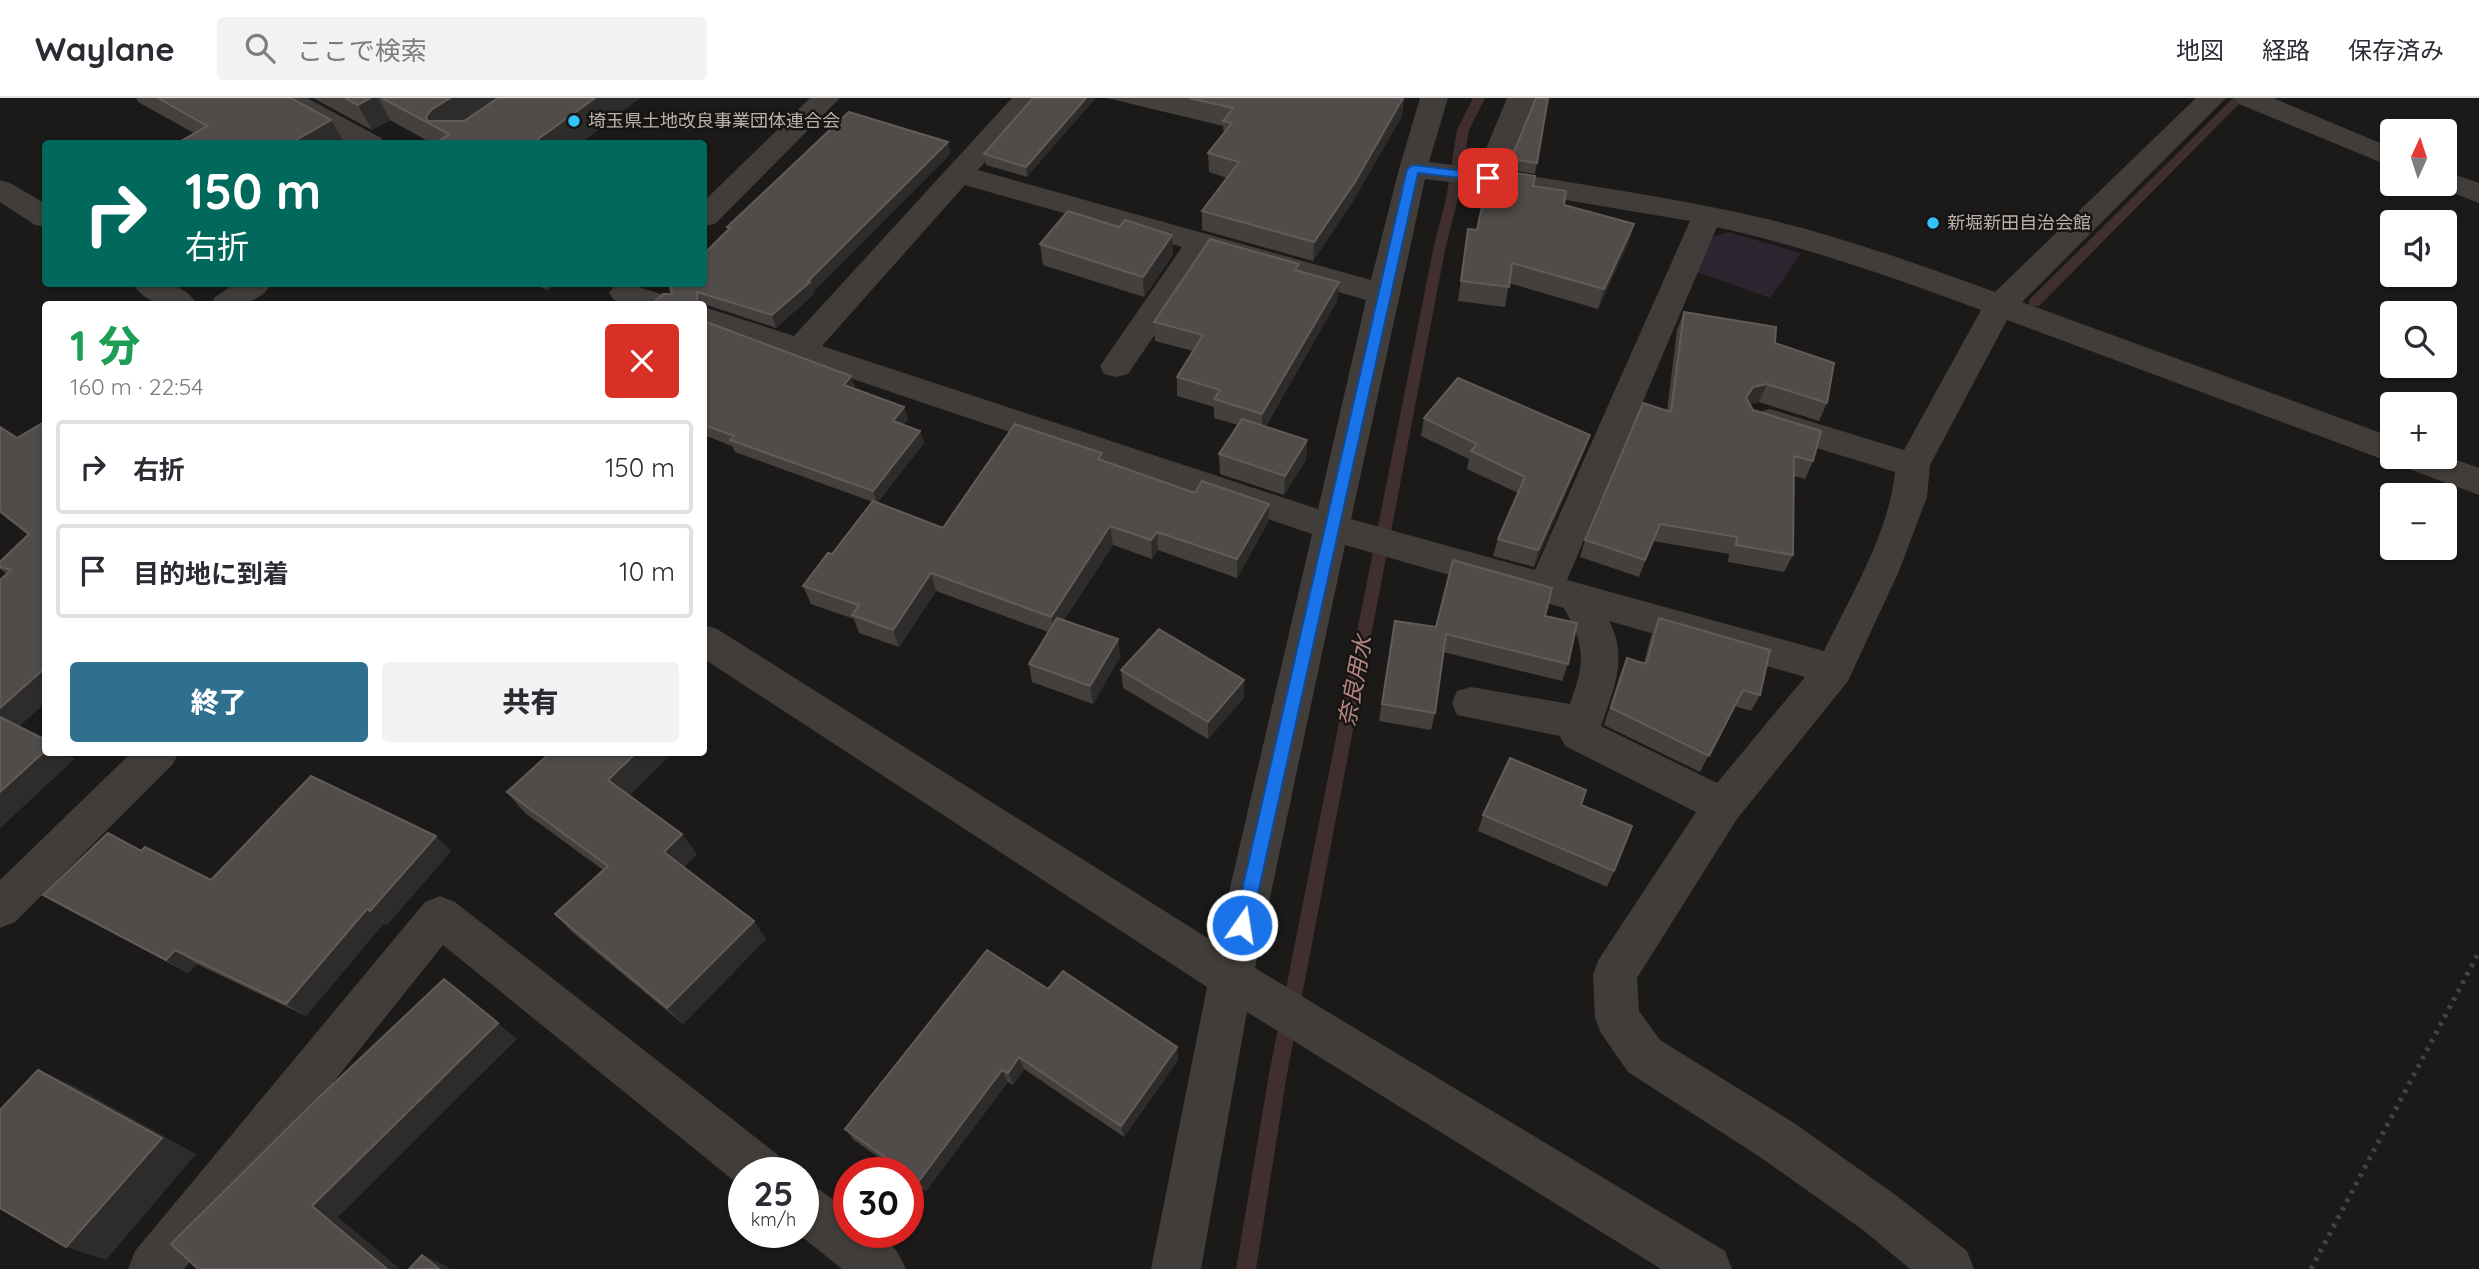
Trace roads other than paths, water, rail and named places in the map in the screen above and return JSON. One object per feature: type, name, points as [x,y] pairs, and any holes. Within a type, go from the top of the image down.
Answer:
[{"type":"street","points":[[286,98],[364,140]]},
{"type":"street","points":[[707,214],[826,98]]},
{"type":"street","points":[[801,349],[1027,98]]},
{"type":"street","points":[[1176,1269],[1231,978],[1383,294],[1413,169],[1434,102],[1406,98]]},
{"type":"street","points":[[1488,178],[1521,98]]},
{"type":"street","points":[[1949,1269],[1880,1213],[1787,1147],[1644,1056],[1617,1017],[1615,974],[1723,806],[1834,670],[1881,571],[1910,497],[1913,465],[1998,306],[2212,98]]},
{"type":"street","points":[[2249,98],[2380,153]]},
{"type":"street","points":[[1413,169],[1488,178],[1707,215],[1769,229],[1915,274],[2380,446]]},
{"type":"street","points":[[959,174],[1383,294]]},
{"type":"street","points":[[2457,185],[2479,194]]},
{"type":"street","points":[[3,194],[42,216]]},
{"type":"street","points":[[1561,594],[1707,215]]},
{"type":"street","points":[[1116,366],[1201,243]]},
{"type":"street","points":[[153,287],[176,301]]},
{"type":"street","points":[[230,301],[252,287]]},
{"type":"street","points":[[625,294],[650,301]]},
{"type":"street","points":[[707,319],[1331,527],[1834,670]]},
{"type":"street","points":[[1758,417],[1913,465]]},
{"type":"street","points":[[2443,469],[2479,482]]},
{"type":"street","points":[[1561,594],[1598,635],[1601,671],[1579,734],[1723,806]]},
{"type":"street","points":[[707,642],[1231,978],[1707,1269]]},
{"type":"street","points":[[1471,703],[1582,723]]},
{"type":"street","points":[[0,908],[155,756]]},
{"type":"street","points":[[153,1269],[440,916],[742,1157]]},
{"type":"street","points":[[819,1220],[881,1269]]},
{"type":"waterway","name":"奈良用水","points":[[1246,1269],[1278,1074],[1440,245],[1452,199],[1463,130],[1479,98]]},
{"type":"waterway","points":[[2034,303],[2239,98]]},
{"type":"place","name":"埼玉県土地改良事業団体連合会","points":[[574,121]]},
{"type":"place","name":"新堀新田自治会館","points":[[1933,223]]}]
